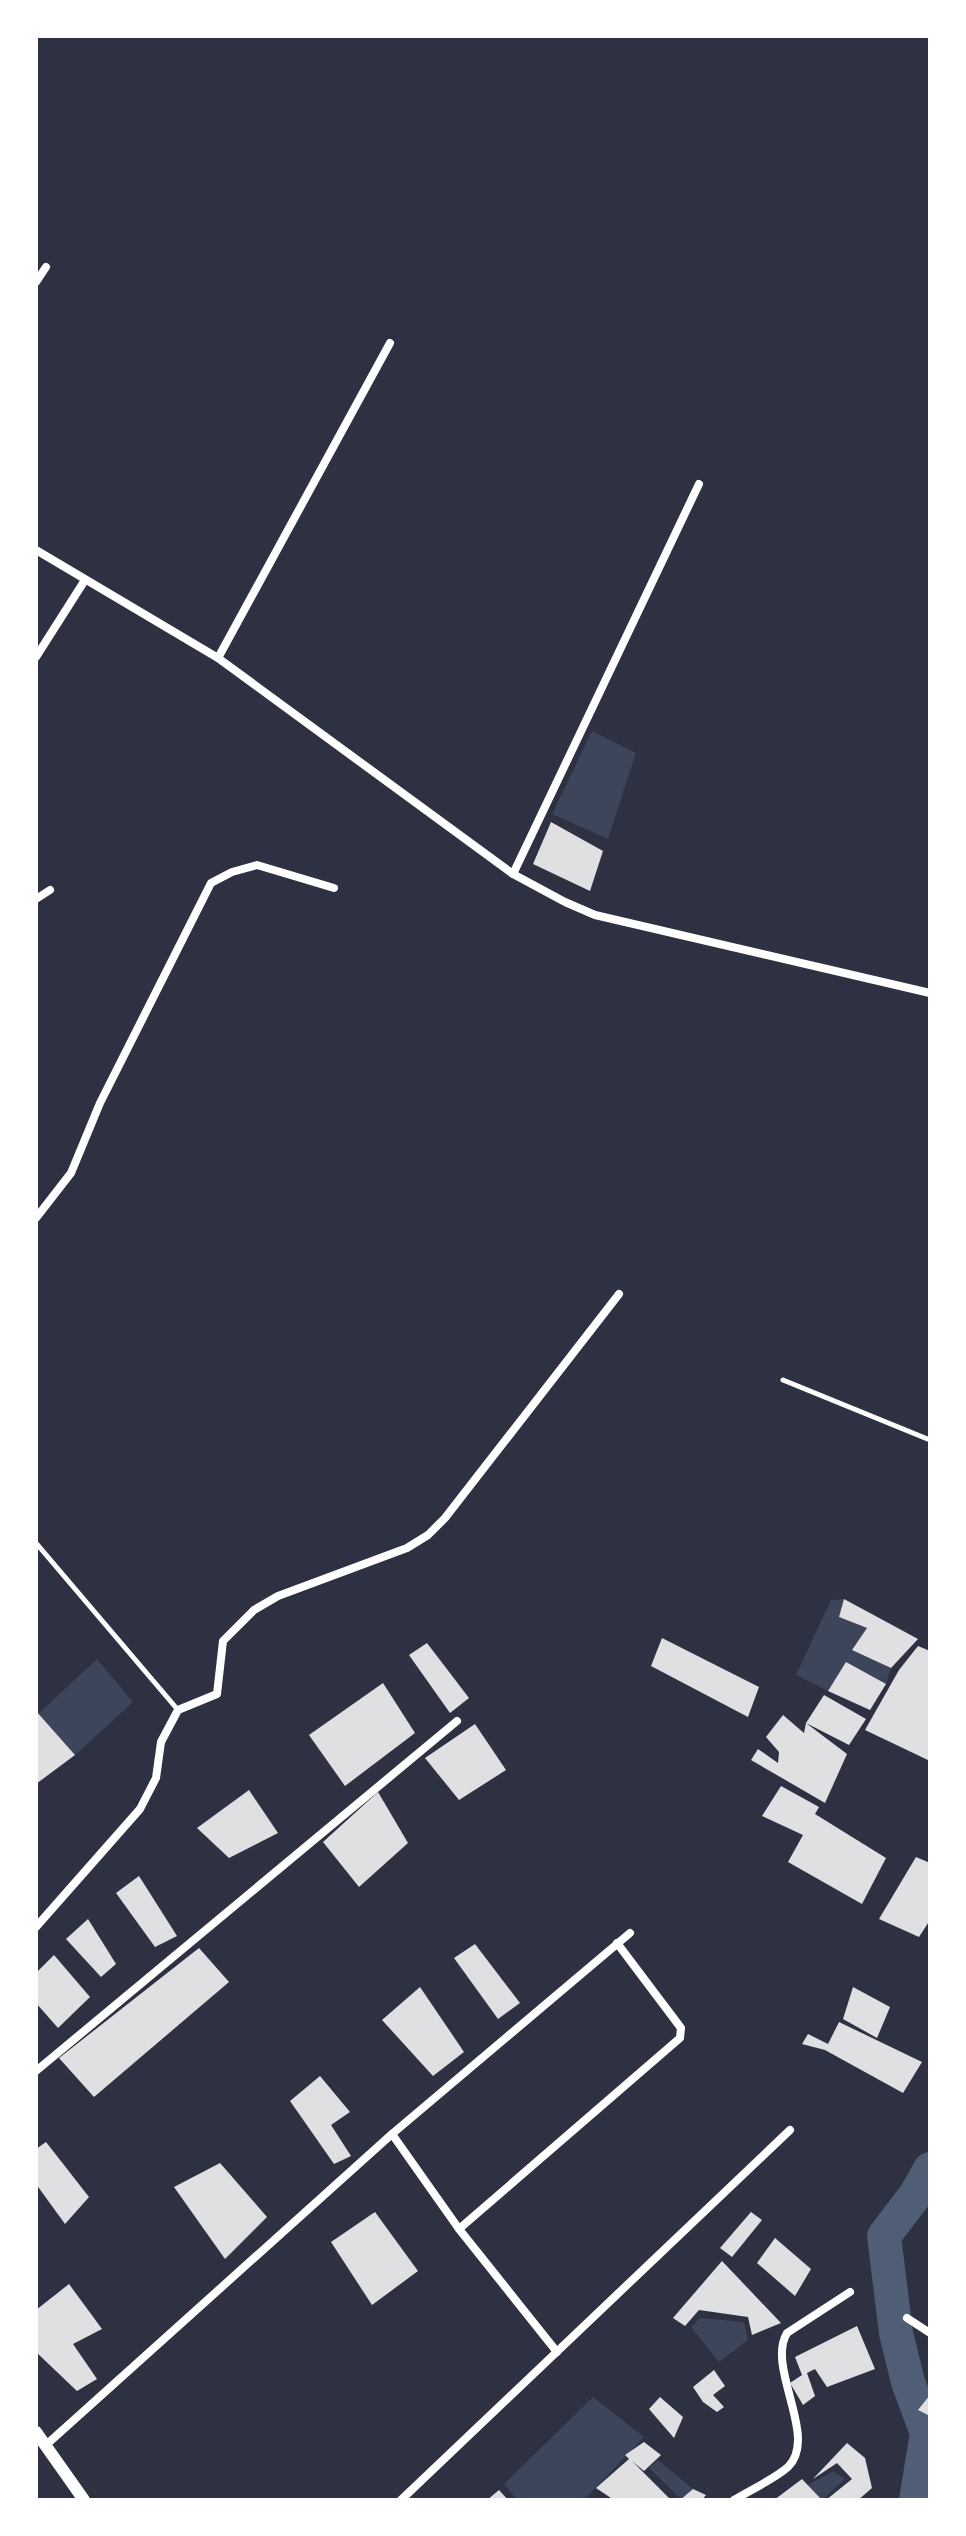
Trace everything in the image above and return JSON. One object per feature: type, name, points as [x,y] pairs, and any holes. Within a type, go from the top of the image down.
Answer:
[{"type":"main road","points":[[36,2432],[84,2500]]},
{"type":"street","points":[[36,282],[46,267]]},
{"type":"street","points":[[218,658],[390,343]]},
{"type":"street","points":[[513,874],[699,484]]},
{"type":"street","points":[[36,550],[218,658],[513,874],[565,902],[595,915],[930,993]]},
{"type":"street","points":[[36,657],[85,580]]},
{"type":"street","points":[[36,1218],[71,1173],[95,1114],[211,883],[232,872],[257,865],[334,888]]},
{"type":"street","points":[[36,899],[50,890]]},
{"type":"street","points":[[36,1927],[140,1809],[156,1778],[161,1742],[178,1710],[217,1694],[223,1641],[254,1610],[278,1596],[407,1548],[437,1527],[619,1294]]},
{"type":"street","points":[[36,2071],[457,1721]]},
{"type":"street","points":[[46,2445],[392,2134],[630,1933]]},
{"type":"street","points":[[459,2229],[680,2038],[681,2028],[617,1943]]},
{"type":"street","points":[[401,2500],[790,2130]]},
{"type":"street","points":[[392,2134],[459,2229],[557,2352]]},
{"type":"street","points":[[734,2500],[789,2466],[797,2445],[782,2359],[782,2341],[787,2333],[850,2292]]},
{"type":"street","points":[[907,2318],[930,2333]]},
{"type":"lane","points":[[783,1380],[930,1440]]},
{"type":"lane","points":[[36,1543],[178,1710]]},
{"type":"shaded area","points":[[592,731],[636,753],[608,839],[552,814]]},
{"type":"shaded area","points":[[844,1599],[839,1617],[867,1628],[853,1650],[891,1668],[886,1684],[846,1663],[828,1691],[796,1675],[831,1600]]},
{"type":"shaded area","points":[[97,1659],[133,1702],[75,1755],[38,1714]]},
{"type":"shaded area","points":[[700,2318],[744,2322],[748,2340],[719,2362],[691,2327]]},
{"type":"shaded area","points":[[593,2397],[644,2437],[584,2500],[517,2500],[504,2484]]},
{"type":"shaded area","points":[[658,2460],[693,2489],[681,2499],[649,2468]]},
{"type":"shaded area","points":[[833,2471],[845,2479],[822,2500],[808,2485]]},
{"type":"building","points":[[551,822],[603,851],[590,891],[533,864]]},
{"type":"building","points":[[844,1599],[918,1639],[891,1668],[852,1650],[867,1628],[839,1617]]},
{"type":"building","points":[[662,1638],[759,1687],[748,1717],[651,1666]]},
{"type":"building","points":[[427,1643],[469,1698],[450,1713],[409,1655]]},
{"type":"building","points":[[918,1646],[930,1651],[930,1761],[865,1730],[899,1670]]},
{"type":"building","points":[[846,1662],[886,1684],[870,1710],[828,1691]]},
{"type":"building","points":[[383,1683],[415,1733],[345,1786],[309,1735]]},
{"type":"building","points":[[824,1695],[866,1719],[849,1745],[806,1723]]},
{"type":"building","points":[[36,1711],[75,1755],[36,1784]]},
{"type":"building","points":[[783,1715],[804,1733],[806,1723],[847,1754],[825,1803],[751,1760],[758,1749],[778,1763],[779,1752],[766,1737]]},
{"type":"building","points":[[475,1724],[506,1770],[459,1800],[425,1758]]},
{"type":"building","points":[[781,1786],[819,1807],[815,1814],[886,1858],[862,1904],[788,1862],[803,1835],[762,1816]]},
{"type":"building","points":[[249,1790],[278,1833],[229,1858],[197,1828]]},
{"type":"building","points":[[378,1792],[408,1843],[359,1887],[323,1842]]},
{"type":"building","points":[[916,1857],[930,1863],[930,1920],[919,1937],[879,1919]]},
{"type":"building","points":[[139,1876],[177,1936],[155,1947],[116,1893]]},
{"type":"building","points":[[88,1919],[116,1964],[101,1977],[66,1939]]},
{"type":"building","points":[[475,1944],[520,2003],[498,2019],[454,1958]]},
{"type":"building","points":[[199,1948],[229,1982],[94,2097],[59,2058]]},
{"type":"building","points":[[54,1955],[90,1997],[58,2028],[36,2003],[36,1973]]},
{"type":"building","points":[[420,1987],[464,2052],[433,2076],[382,2020]]},
{"type":"building","points":[[853,1987],[890,2007],[877,2038],[843,2019]]},
{"type":"building","points":[[839,2022],[922,2062],[903,2093],[825,2050],[802,2044],[808,2034],[828,2044]]},
{"type":"building","points":[[320,2076],[350,2112],[331,2125],[351,2156],[334,2164],[290,2101]]},
{"type":"building","points":[[46,2142],[89,2197],[65,2224],[36,2184],[36,2149]]},
{"type":"building","points":[[220,2163],[267,2217],[225,2259],[174,2187]]},
{"type":"building","points":[[375,2212],[418,2271],[372,2305],[331,2242]]},
{"type":"building","points":[[751,2212],[762,2220],[732,2257],[720,2248]]},
{"type":"building","points":[[775,2238],[811,2269],[795,2296],[757,2263]]},
{"type":"building","points":[[722,2261],[781,2323],[752,2335],[748,2317],[699,2310],[685,2326],[673,2318]]},
{"type":"building","points":[[69,2284],[102,2329],[73,2344],[97,2379],[77,2391],[36,2352],[36,2310]]},
{"type":"building","points":[[857,2326],[875,2369],[827,2387],[815,2369],[807,2373],[815,2396],[803,2405],[790,2383],[802,2375],[795,2357]]},
{"type":"building","points":[[714,2370],[725,2386],[713,2395],[724,2407],[717,2412],[703,2402],[693,2387]]},
{"type":"building","points":[[930,2395],[930,2416],[918,2410]]},
{"type":"building","points":[[660,2397],[683,2417],[674,2438],[649,2409]]},
{"type":"building","points":[[644,2442],[661,2455],[644,2471],[632,2461],[669,2498],[667,2500],[614,2500],[596,2488],[629,2459],[625,2455]]},
{"type":"building","points":[[847,2443],[865,2458],[872,2488],[858,2500],[826,2500],[852,2479],[837,2463],[813,2479]]},
{"type":"building","points":[[802,2479],[822,2500],[774,2500]]},
{"type":"building","points":[[693,2489],[706,2495],[702,2500],[680,2500]]},
{"type":"building","points":[[499,2490],[508,2500],[487,2500]]},
{"type":"waterway","points":[[916,2500],[927,2433],[908,2382],[896,2333],[884,2236],[916,2194],[930,2169]]}]
